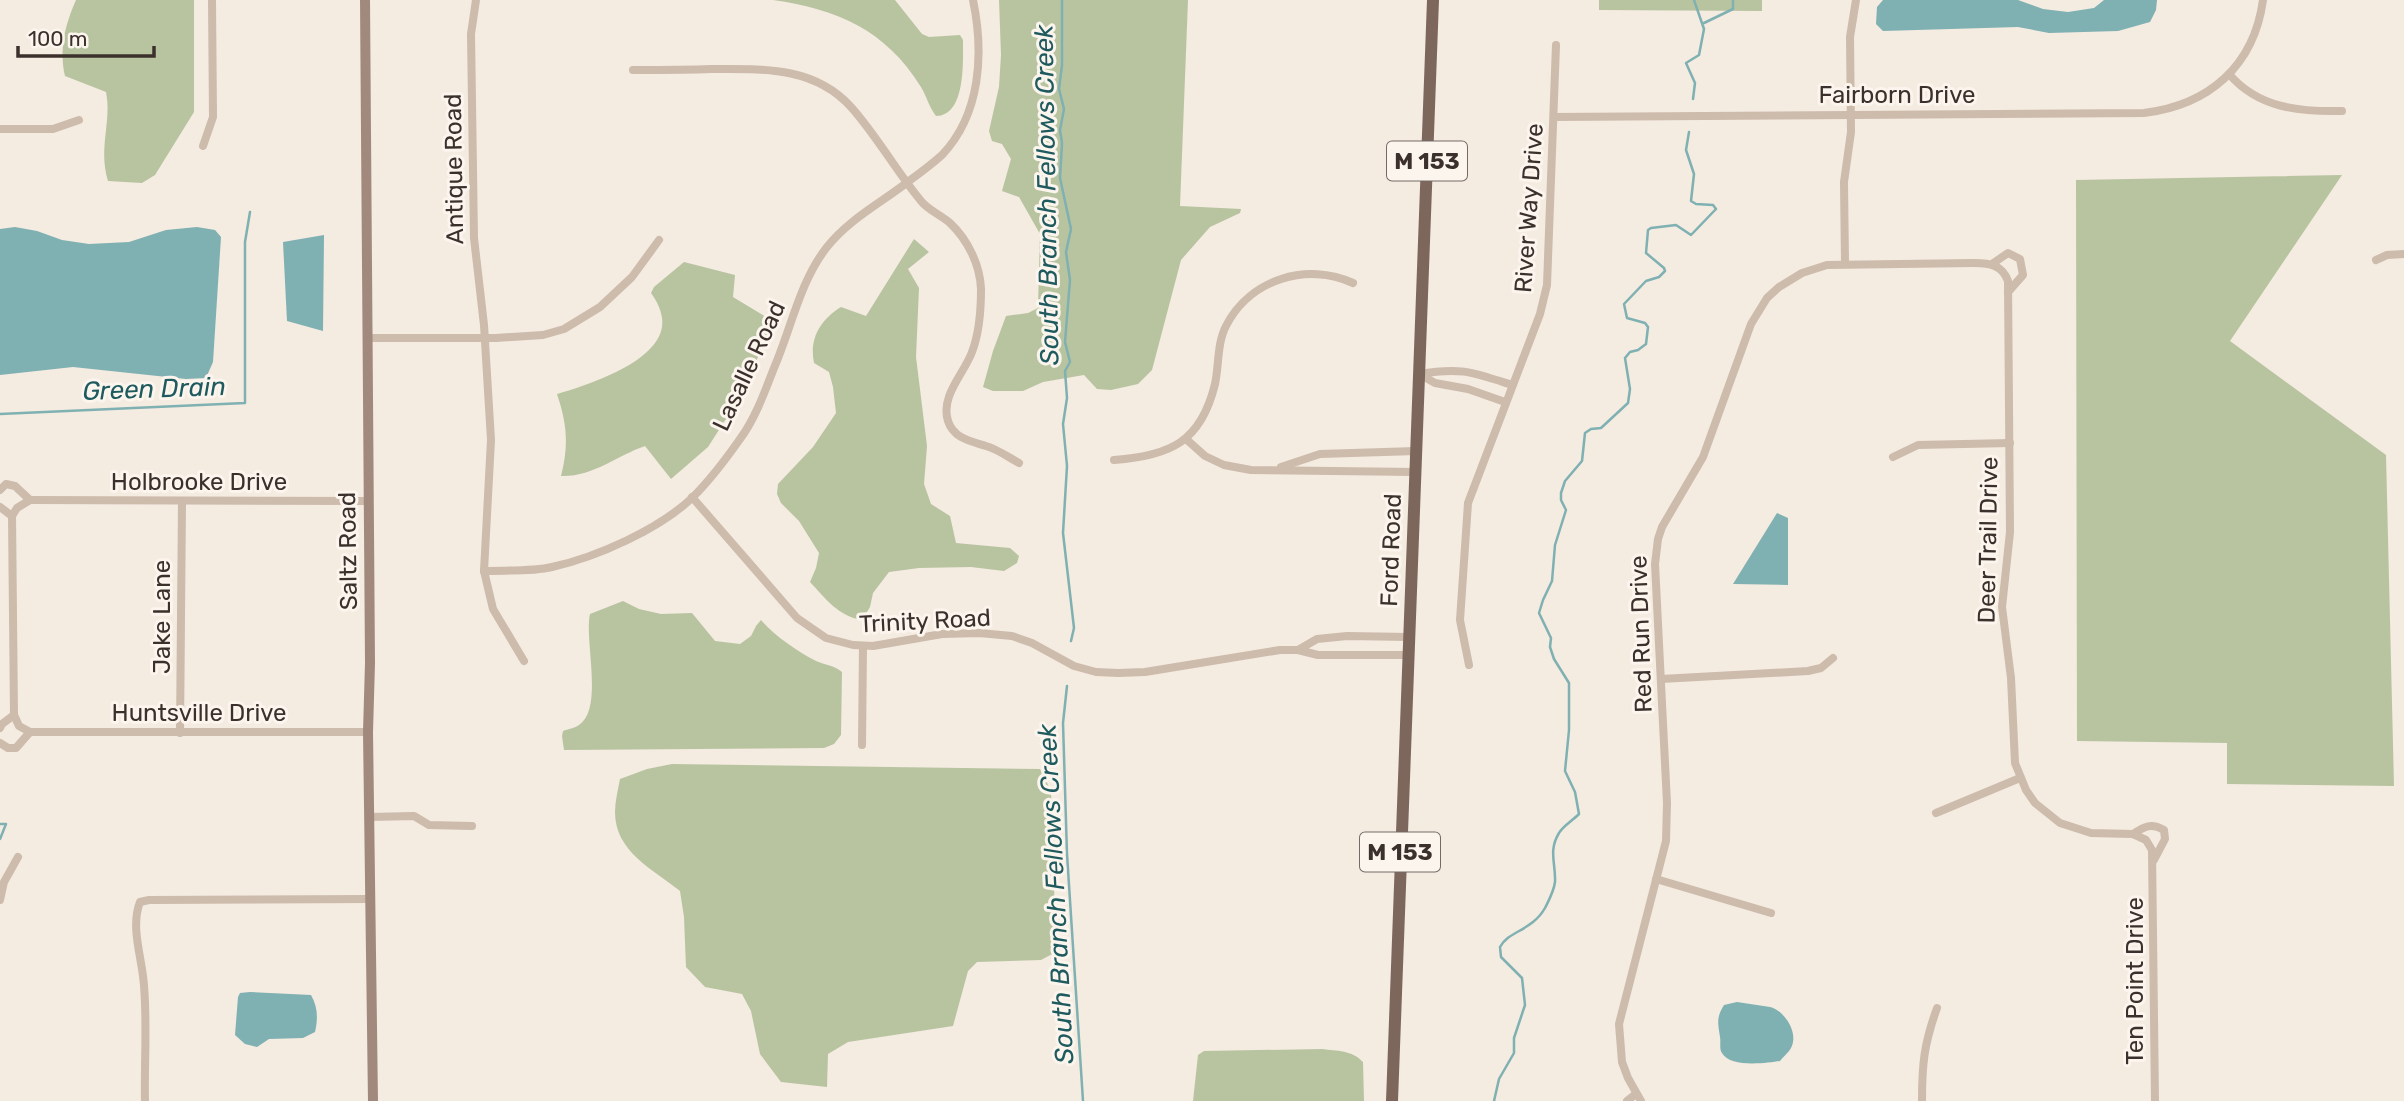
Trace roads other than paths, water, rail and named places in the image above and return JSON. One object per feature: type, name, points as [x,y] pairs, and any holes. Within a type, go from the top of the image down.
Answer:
[{"type":"main road","name":"Ford Road","points":[[1392,1101],[1433,0]]},
{"type":"street","points":[[203,146],[213,117],[212,0]]},
{"type":"street","name":"Saltz Road","points":[[365,0],[370,663],[368,732],[373,1101]]},
{"type":"street","name":"Antique Road","points":[[476,0],[471,34],[474,238],[491,440],[484,571],[493,609],[524,661]]},
{"type":"street","points":[[908,182],[947,149],[971,108],[977,72],[974,0]]},
{"type":"street","points":[[1845,263],[1844,182],[1851,115],[1850,37],[1856,0]]},
{"type":"street","name":"Fairborn Drive","points":[[1554,117],[2144,113],[2174,108],[2194,100],[2213,89],[2229,74],[2252,40],[2263,0]]},
{"type":"street","name":"River Way Drive","points":[[1469,665],[1460,620],[1466,514],[1470,495],[1540,314],[1546,285],[1556,45]]},
{"type":"street","points":[[633,70],[765,69],[796,74],[827,86],[850,106],[922,203],[950,224],[969,246],[977,265],[981,306],[972,352],[946,408],[948,423],[957,434],[969,442],[987,446],[1019,463]]},
{"type":"street","points":[[2229,74],[2244,89],[2274,105],[2302,111],[2342,111]]},
{"type":"street","points":[[0,129],[53,129],[79,120]]},
{"type":"street","name":"Lasalle Road","points":[[484,571],[550,568],[583,559],[650,527],[692,497],[741,438],[775,368],[813,268],[826,248],[841,231],[908,182]]},
{"type":"street","points":[[368,338],[543,335],[564,329],[600,307],[632,277],[659,240]]},
{"type":"street","name":"Red Run Drive","points":[[1638,1097],[1622,1062],[1619,1024],[1665,841],[1668,817],[1655,564],[1658,539],[1666,518],[1703,457],[1751,324],[1768,298],[1791,279],[1815,268],[1845,263],[1996,266],[2008,253],[2020,259]]},
{"type":"street","points":[[2376,260],[2387,255],[2404,254]]},
{"type":"street","name":"Deer Trail Drive","points":[[2008,292],[2023,275],[2020,259]]},
{"type":"street","name":"Deer Trail Drive","points":[[1996,266],[2006,275],[2008,292],[2010,532],[2002,607],[2011,678],[2012,751],[2020,778],[2035,803],[2060,822],[2091,834],[2133,834],[2146,840]]},
{"type":"street","points":[[1114,460],[1146,458],[1186,439],[1208,407],[1215,384],[1224,328],[1238,307],[1256,291],[1294,275],[1315,273],[1336,276],[1353,283]]},
{"type":"street","points":[[1419,374],[1448,369],[1470,372],[1511,385]]},
{"type":"street","points":[[1419,374],[1435,383],[1505,402]]},
{"type":"street","points":[[1186,439],[1205,456],[1224,465],[1251,470],[1415,472]]},
{"type":"street","points":[[1893,457],[1918,445],[2010,443]]},
{"type":"street","points":[[1274,470],[1320,454],[1416,452]]},
{"type":"street","points":[[1334,470],[1335,453]]},
{"type":"street","points":[[0,489],[6,484],[15,486],[30,500],[12,516],[14,715],[19,726],[30,732],[16,748],[8,748],[0,743]]},
{"type":"street","name":"Trinity Road","points":[[692,497],[806,626],[835,641],[863,646],[942,634],[997,634],[1032,643],[1074,666],[1096,672],[1118,673],[1145,672],[1280,650],[1298,650],[1318,655],[1408,655]]},
{"type":"street","name":"Holbrooke Drive","points":[[30,500],[369,501]]},
{"type":"street","name":"Jake Lane","points":[[180,733],[182,501]]},
{"type":"street","points":[[0,507],[12,516]]},
{"type":"street","name":"Trinity Road","points":[[1298,650],[1317,639],[1348,636],[1409,637]]},
{"type":"street","points":[[862,745],[863,646]]},
{"type":"street","points":[[1661,679],[1808,671],[1821,668],[1833,658]]},
{"type":"street","points":[[0,728],[14,715]]},
{"type":"street","name":"Huntsville Drive","points":[[30,732],[368,732]]},
{"type":"street","points":[[1936,813],[2020,778]]},
{"type":"street","points":[[370,817],[414,816],[429,825],[472,826]]},
{"type":"street","name":"Deer Trail Drive","points":[[2133,834],[2145,826],[2155,825],[2164,830]]},
{"type":"street","name":"Ten Point Drive","points":[[2153,861],[2165,839],[2164,830]]},
{"type":"street","name":"Ten Point Drive","points":[[2146,840],[2152,850],[2153,861],[2155,1101]]},
{"type":"street","points":[[0,900],[4,882],[18,857]]},
{"type":"street","points":[[1656,879],[1771,913]]},
{"type":"street","points":[[145,1101],[143,976],[138,954],[136,913],[140,902],[371,899]]},
{"type":"street","points":[[1922,1101],[1922,1061],[1927,1035],[1937,1009]]},
{"type":"street","points":[[1627,1101],[1638,1097]]},
{"type":"water","points":[[1883,0],[2018,0],[2043,9],[2068,12],[2094,8],[2104,0],[2157,0],[2150,22],[2118,31],[2049,33],[2018,27],[1883,31],[1876,24],[1877,7]]},
{"type":"water","points":[[15,227],[62,240],[89,244],[129,242],[166,230],[197,227],[215,230],[221,237],[213,362],[206,378],[186,379],[73,367],[0,375],[0,229]]},
{"type":"water","points":[[324,235],[323,331],[287,321],[283,242]]},
{"type":"water","points":[[1777,513],[1788,518],[1788,585],[1733,584]]},
{"type":"water","points":[[240,993],[311,995],[317,1013],[315,1032],[303,1038],[269,1039],[257,1047],[245,1044],[235,1035],[238,997]]},
{"type":"water","points":[[1737,1002],[1776,1009],[1789,1023],[1793,1042],[1780,1061],[1740,1063],[1726,1058],[1722,1053],[1719,1017],[1724,1005]]},
{"type":"waterway","name":"South Branch Fellows Creek","points":[[1062,0],[1062,65],[1059,89],[1064,109],[1060,130],[1060,178],[1071,229],[1066,252],[1070,280],[1065,342],[1070,362],[1065,371],[1067,398],[1063,424],[1067,466],[1063,533],[1074,628],[1071,641]]},
{"type":"waterway","points":[[1693,99],[1695,83],[1686,63],[1699,55],[1704,29],[1694,0]]},
{"type":"waterway","points":[[1704,23],[1733,9],[1733,0]]},
{"type":"waterway","points":[[1494,1101],[1499,1079],[1514,1053],[1514,1038],[1525,1005],[1522,978],[1501,957],[1500,947],[1509,937],[1534,922],[1545,908],[1555,882],[1553,852],[1556,840],[1563,828],[1579,814],[1575,792],[1565,771],[1569,730],[1569,683],[1554,659],[1550,647],[1551,638],[1539,613],[1552,581],[1555,545],[1566,510],[1561,493],[1565,481],[1582,461],[1585,433],[1601,428],[1628,403],[1630,389],[1625,358],[1630,352],[1646,344],[1648,327],[1645,323],[1627,318],[1624,304],[1646,281],[1659,277],[1665,271],[1646,253],[1648,230],[1676,225],[1691,235],[1716,209],[1713,205],[1691,201],[1694,174],[1686,150],[1689,132]]},
{"type":"waterway","name":"Green Drain","points":[[0,414],[245,403],[245,242],[250,212]]},
{"type":"waterway","name":"South Branch Fellows Creek","points":[[1067,686],[1063,723],[1067,854],[1083,1101]]},
{"type":"waterway","name":"Green Drain","points":[[0,824],[6,824],[0,839]]}]
